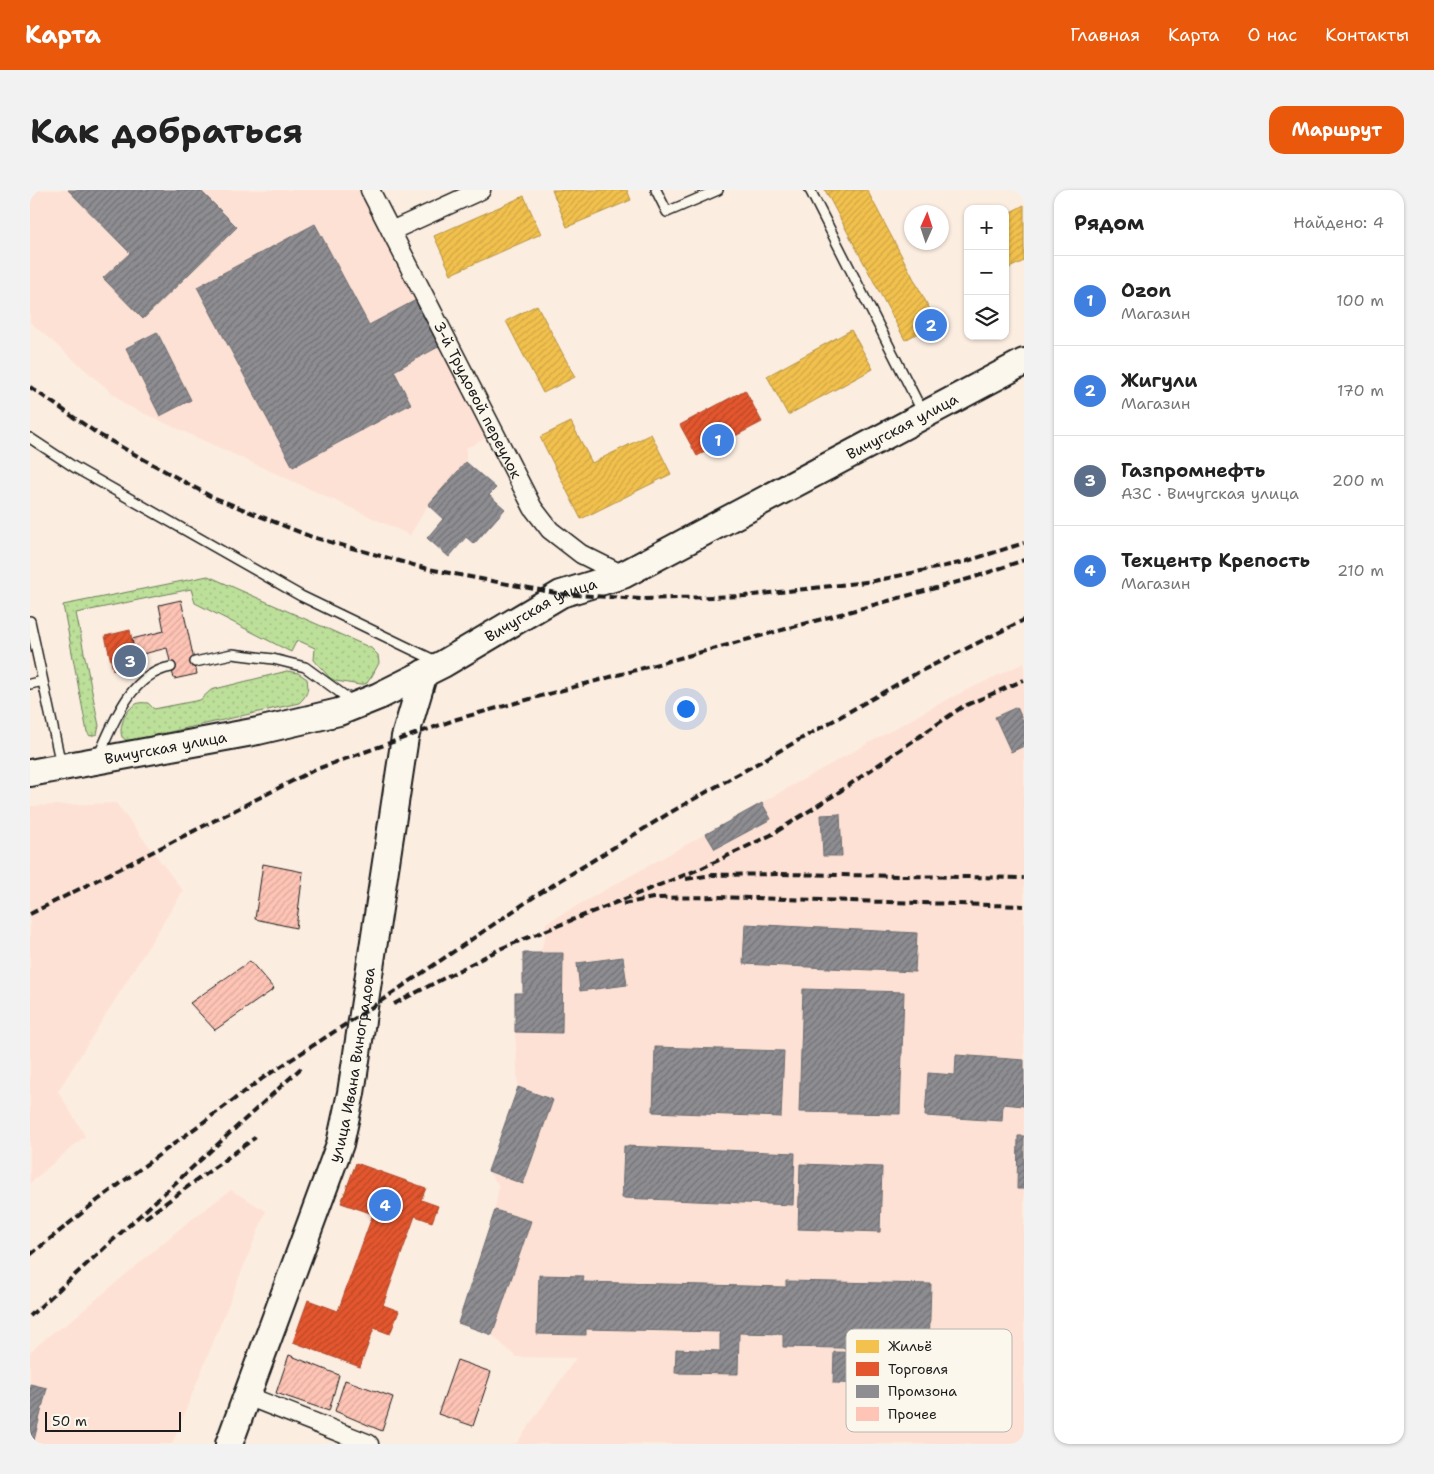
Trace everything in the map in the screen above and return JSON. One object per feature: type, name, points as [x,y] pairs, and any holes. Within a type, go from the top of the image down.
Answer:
[{"type":"main road","name":"Вичугская улица","points":[[30,773],[258,732],[312,719],[358,705],[433,668],[560,594],[623,575],[1024,362]]},
{"type":"main road","name":"улица Ивана Виноградова","points":[[230,1444],[340,1144],[352,1093],[405,737],[433,668]]},
{"type":"street","name":"3-й Трудовой переулок","points":[[370,190],[534,508],[550,530],[581,554],[623,575]]},
{"type":"street","points":[[391,231],[481,190]]},
{"type":"street","points":[[247,1396],[369,1444]]},
{"type":"lane","points":[[656,190],[667,212],[718,190]]},
{"type":"lane","points":[[810,190],[924,415]]},
{"type":"lane","points":[[30,438],[74,467],[301,596],[433,668]]},
{"type":"lane","points":[[30,621],[62,767]]},
{"type":"lane","points":[[195,662],[232,654],[273,658],[304,668],[358,705]]},
{"type":"lane","points":[[97,761],[115,719],[130,695],[142,681],[159,669],[172,666]]},
{"type":"lane","points":[[30,684],[43,681]]},
{"type":"shaded area","points":[[30,190],[359,190],[487,438],[466,448],[466,462],[428,505],[410,535],[126,405],[30,322]]},
{"type":"shaded area","points":[[1024,663],[1024,1444],[511,1444],[517,1443],[576,1358],[516,1357],[492,1335],[458,1323],[495,1210],[499,1186],[488,1171],[518,1087],[515,993],[523,992],[523,953],[540,953],[545,937],[546,923],[944,701]]},
{"type":"shaded area","points":[[116,803],[183,891],[58,1091],[85,1136],[30,1183],[30,806]]},
{"type":"shaded area","points":[[231,1190],[266,1211],[172,1444],[30,1444],[30,1352],[52,1333],[67,1324],[188,1222]]},
{"type":"green space","points":[[208,576],[371,648],[378,655],[379,663],[372,676],[367,683],[360,685],[336,681],[330,678],[314,660],[315,648],[297,640],[291,652],[195,603],[191,589],[76,613],[99,726],[97,734],[90,736],[87,732],[63,605]]},
{"type":"green space","points":[[287,671],[298,673],[307,679],[307,693],[299,703],[134,740],[126,740],[122,737],[122,722],[127,712],[139,703],[148,703],[154,709],[200,700],[211,690]]},
{"type":"building: Жильё","points":[[552,190],[627,190],[631,200],[567,227]]},
{"type":"building: Жильё","points":[[825,190],[867,190],[937,323],[905,340]]},
{"type":"building: Жильё","points":[[524,196],[541,234],[451,274],[434,236]]},
{"type":"building: Жильё","points":[[1024,205],[1024,261],[1009,268],[1009,250],[1009,213]]},
{"type":"building: Жильё","points":[[537,305],[575,377],[543,393],[506,321]]},
{"type":"building: Жильё","points":[[851,330],[873,369],[788,415],[767,376]]},
{"type":"building: Жильё","points":[[571,422],[592,463],[651,434],[671,474],[581,519],[540,437]]},
{"type":"building: Торговля","points":[[745,390],[762,422],[697,456],[680,425]]},
{"type":"building: Торговля","points":[[130,630],[137,664],[113,670],[105,636]]},
{"type":"building: Торговля","points":[[356,1163],[426,1188],[421,1200],[438,1206],[432,1222],[415,1216],[383,1305],[399,1311],[390,1334],[374,1328],[360,1367],[293,1342],[308,1300],[338,1311],[373,1214],[341,1203]]},
{"type":"building: Промзона","points":[[68,190],[200,190],[237,227],[143,319],[103,278],[130,253]]},
{"type":"building: Промзона","points":[[315,224],[369,325],[416,300],[440,346],[394,371],[411,404],[293,467],[197,287]]},
{"type":"building: Промзона","points":[[157,332],[191,400],[160,416],[126,348]]},
{"type":"building: Промзона","points":[[466,462],[496,488],[489,495],[505,509],[474,544],[466,537],[449,557],[427,538],[443,519],[428,505]]},
{"type":"building: Промзона","points":[[1017,707],[1024,723],[1024,746],[1011,752],[995,717]]},
{"type":"building: Промзона","points":[[762,803],[771,819],[715,849],[706,834]]},
{"type":"building: Промзона","points":[[840,814],[842,856],[823,856],[821,815]]},
{"type":"building: Промзона","points":[[745,924],[917,933],[915,972],[743,964]]},
{"type":"building: Промзона","points":[[523,953],[563,953],[562,1033],[515,1032],[515,993],[523,993]]},
{"type":"building: Промзона","points":[[623,957],[627,985],[580,991],[577,963]]},
{"type":"building: Промзона","points":[[803,989],[904,992],[900,1114],[799,1112]]},
{"type":"building: Промзона","points":[[655,1047],[784,1051],[781,1117],[653,1112]]},
{"type":"building: Промзона","points":[[956,1055],[1024,1060],[1024,1106],[1003,1104],[1002,1121],[925,1116],[928,1073],[955,1075]]},
{"type":"building: Промзона","points":[[518,1087],[553,1100],[523,1184],[488,1171]]},
{"type":"building: Промзона","points":[[1018,1136],[1024,1136],[1024,1189],[1017,1189]]},
{"type":"building: Промзона","points":[[624,1146],[795,1153],[793,1205],[622,1198]]},
{"type":"building: Промзона","points":[[800,1164],[882,1167],[880,1232],[798,1229]]},
{"type":"building: Промзона","points":[[495,1210],[531,1221],[492,1335],[458,1323]]},
{"type":"building: Промзона","points":[[539,1275],[584,1276],[583,1282],[786,1287],[786,1281],[931,1284],[930,1329],[846,1329],[846,1348],[783,1347],[783,1334],[739,1333],[738,1374],[675,1373],[676,1349],[720,1351],[720,1332],[586,1329],[586,1335],[537,1334]]},
{"type":"building: Промзона","points":[[834,1352],[846,1352],[846,1383],[833,1383]]},
{"type":"building: Промзона","points":[[30,1384],[47,1388],[33,1444],[30,1444]]},
{"type":"building: Прочее","points":[[181,600],[197,674],[174,679],[167,648],[135,656],[132,639],[164,631],[159,605]]},
{"type":"building: Прочее","points":[[263,864],[303,872],[296,928],[255,919]]},
{"type":"building: Прочее","points":[[250,961],[274,989],[215,1030],[190,1003]]},
{"type":"building: Прочее","points":[[289,1355],[339,1375],[329,1411],[276,1393]]},
{"type":"building: Прочее","points":[[457,1360],[491,1372],[473,1426],[438,1414]]},
{"type":"building: Прочее","points":[[345,1380],[393,1397],[382,1431],[335,1411]]},
{"type":"railway","points":[[30,387],[98,434],[210,496],[312,537],[428,569],[561,594],[641,599],[745,596],[874,581],[964,562],[1024,543]]},
{"type":"railway","points":[[30,914],[314,770],[457,719],[972,578],[1024,560]]},
{"type":"railway","points":[[30,1255],[98,1200],[263,1078],[537,895],[671,812],[917,673],[1024,620]]},
{"type":"railway","points":[[394,1004],[502,948],[702,868],[771,835],[836,794],[962,707],[1024,680]]},
{"type":"railway","points":[[686,879],[713,875],[781,874],[1024,878]]},
{"type":"railway","points":[[623,904],[653,898],[716,897],[1024,906]]},
{"type":"railway","points":[[30,1316],[301,1068]]},
{"type":"railway","points":[[145,1218],[256,1137]]},
{"type":"place","name":"Жигули","points":[[931,325]]},
{"type":"place","name":"Ozon","points":[[718,440]]},
{"type":"place","name":"Газпромнефть","points":[[130,661]]},
{"type":"place","name":"Техцентр Крепость","points":[[385,1205]]}]
